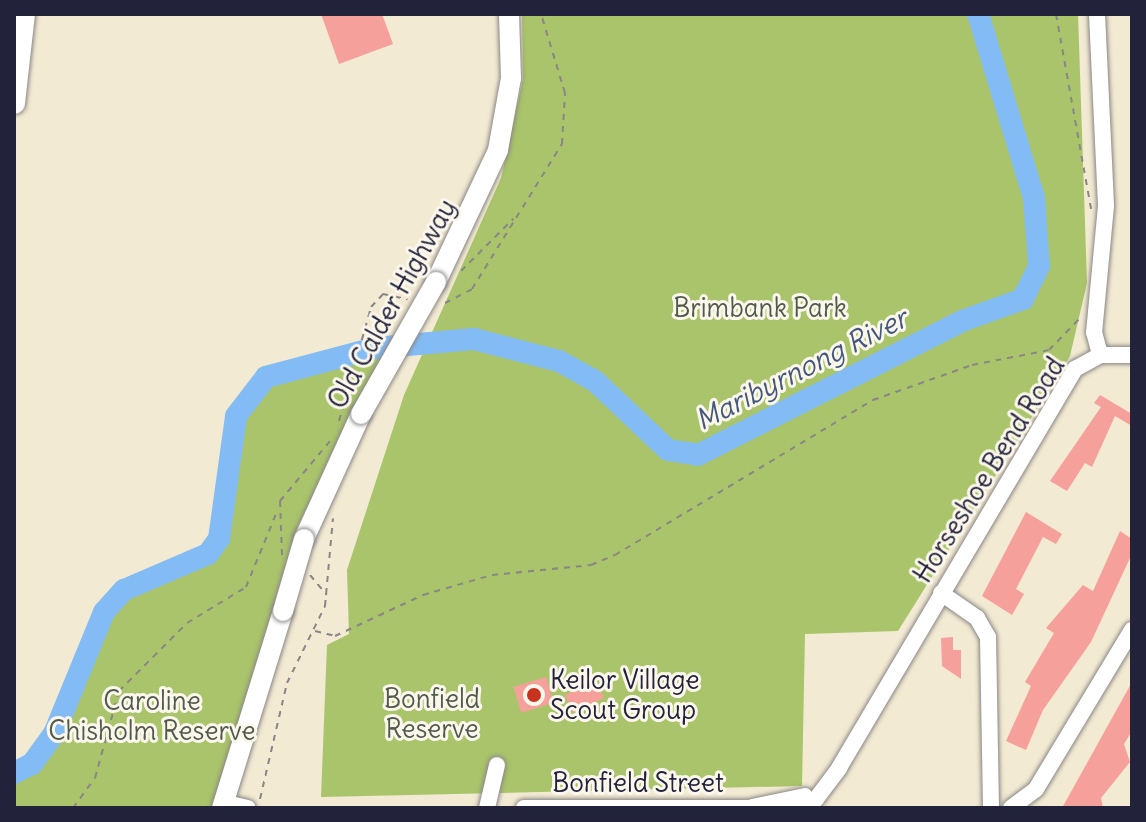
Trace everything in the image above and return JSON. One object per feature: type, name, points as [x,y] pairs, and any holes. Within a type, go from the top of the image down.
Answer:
[{"type":"highway","points":[[14,103],[24,14]]},
{"type":"main road","name":"Old Calder Highway","points":[[232,806],[304,539],[361,414],[445,280],[498,150],[511,78],[509,14]]},
{"type":"street","name":"Horseshoe Bend Road","points":[[806,805],[848,749],[1075,369],[1100,355],[1094,332],[1106,206],[1097,14]]},
{"type":"street","points":[[1100,355],[1132,355]]},
{"type":"street","points":[[941,593],[977,618],[988,637],[991,808]]},
{"type":"street","points":[[1011,808],[1036,789],[1132,630]]},
{"type":"street","points":[[487,808],[497,765]]},
{"type":"street","name":"Bonfield Street","points":[[524,808],[806,805]]},
{"type":"path","points":[[445,280],[517,216],[555,161],[565,130],[565,93],[541,14]]},
{"type":"path","points":[[1056,14],[1091,223]]},
{"type":"path","points":[[315,631],[335,636],[423,595],[492,575],[591,565],[615,555],[873,400],[972,365],[1049,350],[1086,303]]},
{"type":"path","points":[[349,391],[371,307]]},
{"type":"path","points":[[73,808],[95,778],[119,691],[187,623],[246,587],[278,509]]},
{"type":"path","points":[[259,808],[262,771],[287,683],[315,631],[331,562]]},
{"type":"green space","name":"Brimbank Park","points":[[522,14],[1078,14],[1087,283],[1070,356],[898,631],[805,634],[802,786],[321,797],[327,645],[349,634],[347,570],[404,395],[501,178],[523,79]]},
{"type":"green space","name":"Caroline Chisholm Reserve","points":[[388,347],[297,528],[213,808],[14,808],[14,773],[32,764],[54,734],[104,612],[124,590],[208,554],[219,539],[236,416],[253,388],[302,363]]},
{"type":"building","points":[[321,14],[382,14],[393,44],[339,64]]},
{"type":"building","points":[[1100,395],[1132,414],[1132,426],[1115,416],[1092,467],[1085,463],[1067,491],[1050,481],[1101,407],[1094,403]]},
{"type":"building","points":[[1026,512],[1062,534],[1056,544],[1043,537],[1016,589],[1024,594],[1012,615],[982,596]]},
{"type":"building","points":[[1120,531],[1132,539],[1130,558],[1091,642],[1043,710],[1026,750],[1006,741],[1031,686],[1025,682],[1054,633],[1046,628],[1083,585],[1093,591]]},
{"type":"building","points":[[953,637],[953,650],[961,650],[961,679],[942,666],[941,638]]},
{"type":"building","name":"Keilor Village Scout Group","points":[[546,677],[554,703],[521,713],[513,687]]},
{"type":"building","points":[[595,680],[604,698],[574,713],[565,695]]},
{"type":"building","points":[[1132,682],[1132,731],[1124,744],[1130,762],[1101,798],[1103,808],[1062,808]]},
{"type":"waterway","name":"Maribyrnong River","points":[[14,773],[32,764],[54,734],[104,612],[124,590],[208,554],[219,539],[236,416],[266,377],[375,348],[474,339],[559,361],[595,381],[668,450],[698,455],[962,321],[1023,299],[1039,266],[1034,198],[978,14]]},
{"type":"place","name":"Keilor Village Scout Group","points":[[534,695]]},
{"type":"park label","name":"Bonfield Reserve","points":[[432,714]]}]
